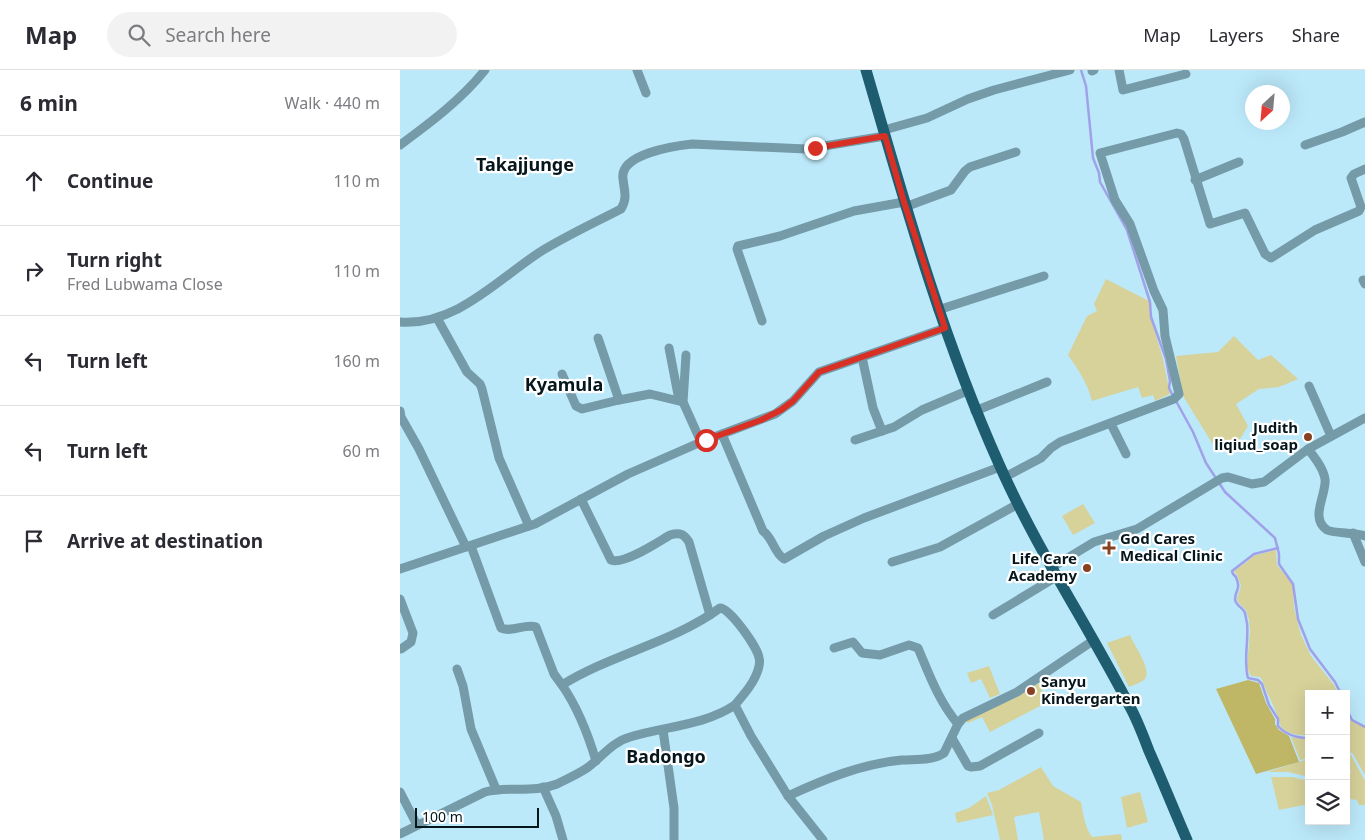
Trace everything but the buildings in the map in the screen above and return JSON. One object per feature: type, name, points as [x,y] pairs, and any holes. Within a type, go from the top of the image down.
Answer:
[{"type":"main road","points":[[866,70],[904,205],[938,310],[975,411],[1018,504],[1130,707],[1187,840]]},
{"type":"street","points":[[400,145],[445,109],[474,83],[485,70]]},
{"type":"street","points":[[637,70],[646,93]]},
{"type":"street","points":[[400,322],[418,322],[437,318],[485,293],[541,252],[621,209],[626,192],[622,177],[623,171],[628,164],[638,157],[676,146],[692,144],[806,149],[885,133],[994,90],[1070,70]]},
{"type":"street","points":[[1118,70],[1123,90],[1186,74]]},
{"type":"street","points":[[1305,145],[1365,122]]},
{"type":"street","points":[[722,434],[763,531],[769,535],[780,556],[784,558],[824,536],[864,518],[1041,458],[1060,442],[1111,424],[1174,398],[1180,391],[1165,336],[1163,310],[1154,291],[1130,224],[1115,200],[1100,153],[1177,133],[1183,136],[1210,224],[1245,213],[1265,254],[1271,258],[1314,230],[1359,210],[1361,207],[1351,178],[1354,174],[1365,169]]},
{"type":"street","points":[[762,321],[737,249],[738,246],[780,236],[854,211],[904,205],[951,190],[965,171],[970,168],[1016,152]]},
{"type":"street","points":[[1196,180],[1239,162]]},
{"type":"street","points":[[938,310],[1044,276]]},
{"type":"street","points":[[437,318],[466,372],[480,384],[499,458],[529,526]]},
{"type":"street","points":[[401,567],[529,526],[628,474],[781,410],[793,401],[819,372],[945,328]]},
{"type":"street","points":[[598,338],[619,400]]},
{"type":"street","points":[[669,348],[681,401],[701,442]]},
{"type":"street","points":[[681,401],[686,355]]},
{"type":"street","points":[[862,357],[873,408],[882,430]]},
{"type":"street","points":[[562,374],[576,406],[582,410],[650,394],[681,401]]},
{"type":"street","points":[[975,411],[1046,382]]},
{"type":"street","points":[[1309,386],[1331,436]]},
{"type":"street","points":[[855,440],[882,430],[894,428],[922,410],[967,391]]},
{"type":"street","points":[[400,409],[401,416],[468,547],[502,628],[507,630],[536,627],[554,674],[569,696],[583,724],[596,761]]},
{"type":"street","points":[[993,615],[1094,542],[1137,529],[1218,480],[1228,477],[1252,484],[1264,482],[1308,449],[1365,418]]},
{"type":"street","points":[[1111,424],[1126,454]]},
{"type":"street","points":[[1308,449],[1319,464],[1324,476],[1325,483],[1318,516],[1321,523],[1330,531],[1365,536]]},
{"type":"street","points":[[581,499],[611,560],[614,562],[630,557],[670,535],[678,533],[685,536],[689,542],[710,615]]},
{"type":"street","points":[[892,562],[940,548],[1018,504]]},
{"type":"street","points":[[1352,533],[1365,562]]},
{"type":"street","points":[[400,599],[413,633],[411,642],[401,649]]},
{"type":"street","points":[[400,834],[485,792],[496,789],[543,788],[576,774],[596,761],[617,742],[722,714],[735,705],[753,681],[758,670],[759,658],[738,623],[728,611],[720,608],[676,634],[594,668],[562,685]]},
{"type":"street","points":[[788,796],[835,775],[856,768],[885,762],[936,757],[944,753],[958,724],[966,716],[1017,692],[1094,640]]},
{"type":"street","points":[[834,648],[853,642],[862,653],[880,655],[914,645],[918,648],[932,682],[949,714],[958,724]]},
{"type":"street","points":[[457,669],[471,729],[496,789]]},
{"type":"street","points":[[735,705],[751,736],[788,796],[823,840]]},
{"type":"street","points":[[664,730],[674,808],[674,840]]},
{"type":"street","points":[[952,738],[968,766],[971,767],[980,766],[1039,733]]},
{"type":"street","points":[[543,788],[556,816],[563,840]]},
{"type":"street","points":[[400,792],[417,825]]},
{"type":"shaded area","points":[[1106,279],[1149,301],[1150,315],[1163,359],[1170,394],[1155,401],[1153,395],[1142,398],[1138,387],[1092,401],[1079,371],[1068,355],[1087,316],[1097,311],[1094,304]]},
{"type":"shaded area","points":[[1234,336],[1258,360],[1271,355],[1298,379],[1279,387],[1259,389],[1236,404],[1248,426],[1240,439],[1217,451],[1183,396],[1176,356],[1218,352]]},
{"type":"shaded area","points":[[1083,504],[1095,523],[1073,535],[1062,516]]},
{"type":"shaded area","points":[[1276,550],[1277,565],[1293,585],[1294,608],[1301,635],[1311,656],[1336,690],[1305,690],[1305,735],[1294,734],[1281,727],[1262,680],[1260,677],[1251,676],[1247,668],[1249,620],[1246,610],[1237,599],[1241,586],[1234,571],[1253,556]]},
{"type":"shaded area","points":[[1130,635],[1145,665],[1146,676],[1144,680],[1129,687],[1107,643]]},
{"type":"shaded area","points":[[989,666],[1000,694],[990,698],[981,679],[971,683],[967,673]]},
{"type":"shaded area","points":[[1248,680],[1259,683],[1266,703],[1275,719],[1275,724],[1279,730],[1289,736],[1299,762],[1256,774],[1216,689]]},
{"type":"shaded area","points":[[1039,683],[1042,691],[1050,701],[990,732],[982,717],[968,723],[963,720],[1013,699]]},
{"type":"shaded area","points":[[1350,720],[1365,728],[1365,775],[1350,752]]},
{"type":"shaded area","points":[[1291,737],[1305,739],[1305,759],[1300,760]]},
{"type":"shaded area","points":[[1350,755],[1365,781],[1365,805],[1359,805],[1357,800],[1350,799]]},
{"type":"shaded area","points":[[1305,760],[1305,776],[1288,772],[1267,772]]},
{"type":"shaded area","points":[[1041,767],[1053,786],[1081,802],[1086,825],[1092,837],[1121,834],[1122,840],[1044,840],[1039,812],[1014,817],[1018,840],[1000,840],[992,805],[987,793],[999,790]]},
{"type":"shaded area","points":[[1271,777],[1292,777],[1305,780],[1305,805],[1279,810]]},
{"type":"shaded area","points":[[1140,792],[1148,822],[1127,828],[1121,797]]},
{"type":"shaded area","points":[[986,796],[993,815],[957,823],[955,813],[969,808]]},
{"type":"waterway","points":[[1081,70],[1086,86],[1093,158],[1099,173],[1100,182],[1127,230],[1150,302],[1151,317],[1166,359],[1170,381],[1169,388],[1173,396]]},
{"type":"waterway","points":[[1176,401],[1193,432],[1206,463],[1225,492],[1275,538],[1279,554],[1279,564],[1293,584],[1298,619],[1310,649],[1339,690]]},
{"type":"waterway","points":[[1278,548],[1254,554],[1232,571],[1238,584],[1235,601],[1244,611],[1247,623],[1246,657],[1248,678],[1258,680],[1262,684],[1269,705],[1278,719],[1278,726],[1292,735],[1305,738]]},
{"type":"waterway","points":[[1350,716],[1352,720],[1365,727]]},
{"type":"place","name":"Judith liqiud_soap","points":[[1308,437]]},
{"type":"place","name":"God Cares Medical Clinic","points":[[1109,548]]},
{"type":"place","name":"Life Care Academy","points":[[1087,568]]},
{"type":"place","name":"Sanyu Kindergarten","points":[[1031,691]]},
{"type":"district","name":"Takajjunge","points":[[525,165]]},
{"type":"district","name":"Kyamula","points":[[564,385]]},
{"type":"district","name":"Badongo","points":[[666,757]]},
{"type":"route","points":[[706,440],[775,414],[793,401],[819,372],[945,328],[904,202],[885,136],[815,148]]}]
